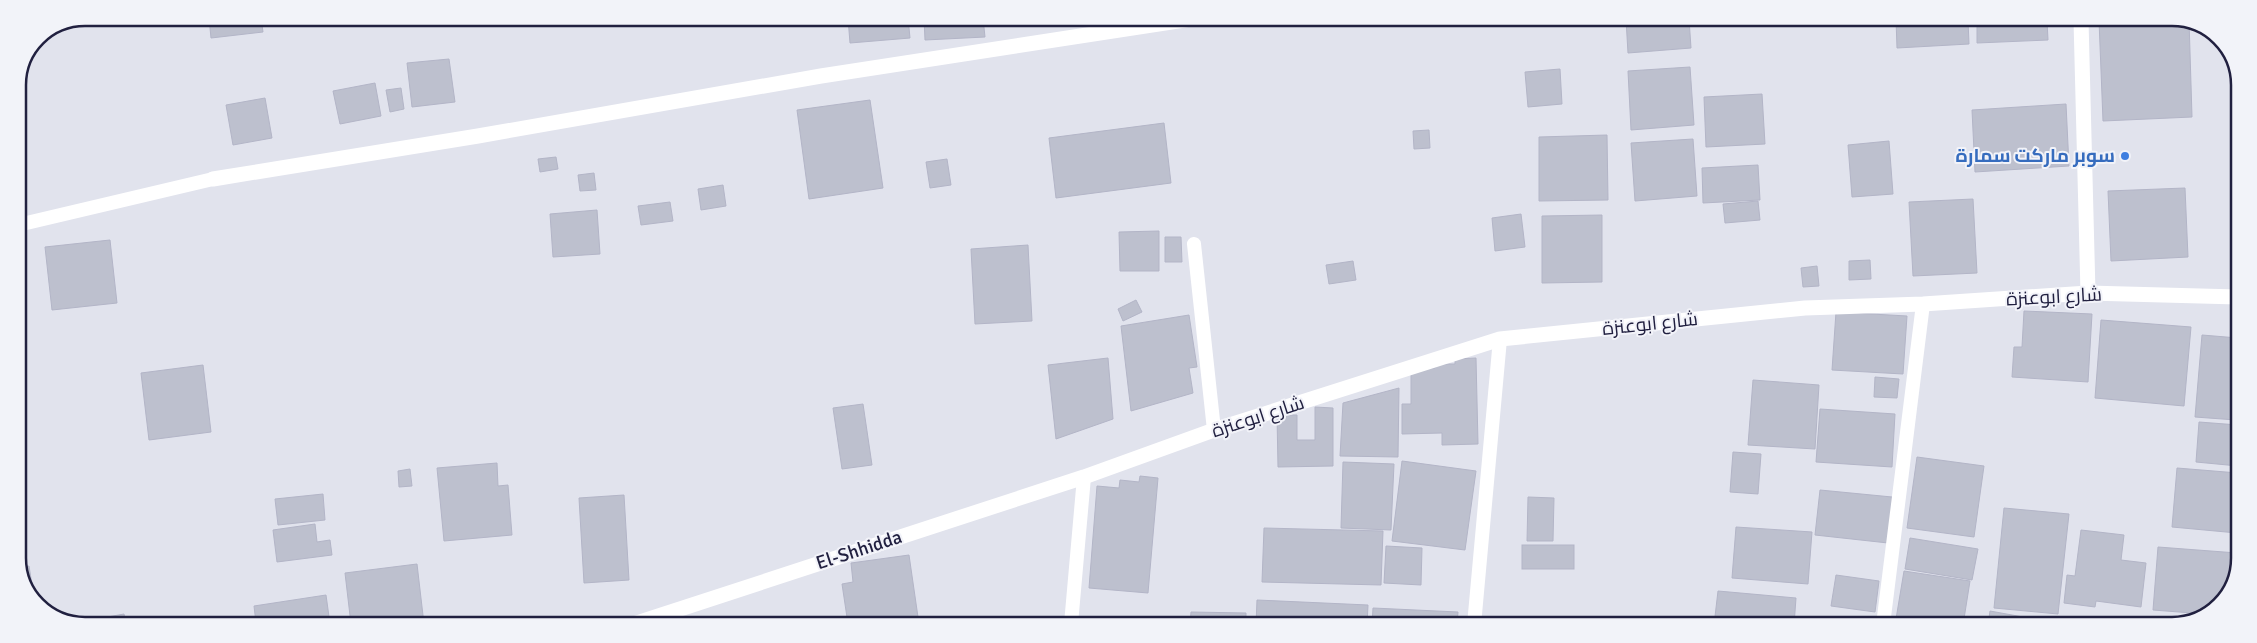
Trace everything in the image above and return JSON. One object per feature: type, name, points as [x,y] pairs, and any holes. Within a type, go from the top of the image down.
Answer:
[{"type":"street","points":[[213,179],[488,134],[821,76],[1146,26]]},
{"type":"street","points":[[2082,26],[2088,293]]},
{"type":"street","name":"شارع ابوعنزة","points":[[1084,477],[1214,430],[1500,339],[1805,308],[1923,304],[2088,293],[2231,297]]},
{"type":"street","name":"El-Shhidda","points":[[655,617],[1084,477]]},
{"type":"lane","points":[[26,223],[213,179]]},
{"type":"lane","points":[[1194,244],[1214,430]]},
{"type":"lane","points":[[1885,617],[1923,304]]},
{"type":"lane","points":[[1475,617],[1500,339]]},
{"type":"lane","points":[[1072,617],[1084,477]]},
{"type":"building","points":[[210,26],[262,26],[263,32],[211,38]]},
{"type":"building","points":[[849,26],[909,26],[910,38],[850,43]]},
{"type":"building","points":[[924,26],[984,26],[985,37],[925,40]]},
{"type":"building","points":[[1626,26],[1689,26],[1691,48],[1628,53]]},
{"type":"building","points":[[1896,26],[1968,26],[1969,44],[1897,48]]},
{"type":"building","points":[[1977,26],[2047,26],[2048,40],[1977,43]]},
{"type":"building","points":[[2099,26],[2172,26],[2189,29],[2192,117],[2103,121]]},
{"type":"building","points":[[449,59],[455,102],[412,107],[407,63]]},
{"type":"building","points":[[1690,67],[1694,125],[1631,130],[1628,71]]},
{"type":"building","points":[[1560,69],[1562,104],[1528,107],[1525,72]]},
{"type":"building","points":[[375,83],[381,116],[340,124],[333,91]]},
{"type":"building","points":[[401,88],[404,109],[390,112],[386,90]]},
{"type":"building","points":[[1762,94],[1765,144],[1706,147],[1704,97]]},
{"type":"building","points":[[265,98],[272,138],[233,145],[226,105]]},
{"type":"building","points":[[870,100],[883,188],[809,199],[797,110]]},
{"type":"building","points":[[2066,104],[2069,166],[1975,172],[1972,110]]},
{"type":"building","points":[[1164,123],[1171,183],[1056,198],[1049,138]]},
{"type":"building","points":[[1429,130],[1430,148],[1414,149],[1413,131]]},
{"type":"building","points":[[1607,135],[1608,200],[1539,201],[1539,137]]},
{"type":"building","points":[[1693,139],[1697,196],[1635,201],[1631,143]]},
{"type":"building","points":[[1889,141],[1893,194],[1852,197],[1848,145]]},
{"type":"building","points":[[556,157],[558,169],[540,172],[538,159]]},
{"type":"building","points":[[947,159],[951,185],[930,188],[926,162]]},
{"type":"building","points":[[1758,165],[1760,200],[1703,203],[1702,168]]},
{"type":"building","points":[[594,173],[596,190],[580,191],[578,175]]},
{"type":"building","points":[[723,185],[726,206],[701,210],[698,189]]},
{"type":"building","points":[[2185,188],[2188,257],[2111,261],[2108,191]]},
{"type":"building","points":[[1973,199],[1977,273],[1913,276],[1909,202]]},
{"type":"building","points":[[1758,201],[1760,220],[1725,223],[1723,204]]},
{"type":"building","points":[[670,202],[673,221],[641,225],[638,206]]},
{"type":"building","points":[[597,210],[600,254],[553,257],[550,214]]},
{"type":"building","points":[[1521,214],[1525,247],[1495,251],[1492,218]]},
{"type":"building","points":[[1602,215],[1602,282],[1542,283],[1542,216]]},
{"type":"building","points":[[1159,231],[1159,271],[1120,271],[1119,232]]},
{"type":"building","points":[[1165,237],[1181,237],[1182,262],[1165,262]]},
{"type":"building","points":[[110,240],[117,303],[52,310],[45,247]]},
{"type":"building","points":[[1028,245],[1032,321],[975,324],[971,249]]},
{"type":"building","points":[[1870,260],[1871,279],[1849,280],[1849,261]]},
{"type":"building","points":[[1353,261],[1356,280],[1329,284],[1326,265]]},
{"type":"building","points":[[1817,266],[1819,286],[1803,287],[1801,268]]},
{"type":"building","points":[[1136,300],[1142,312],[1123,321],[1118,309]]},
{"type":"building","points":[[2024,311],[2092,314],[2088,382],[2012,377],[2014,347],[2022,347]]},
{"type":"building","points":[[1836,312],[1907,316],[1903,374],[1832,370]]},
{"type":"building","points":[[1189,315],[1197,367],[1189,368],[1193,393],[1131,411],[1121,326]]},
{"type":"building","points":[[2101,320],[2191,327],[2184,406],[2095,398]]},
{"type":"building","points":[[2202,335],[2231,337],[2231,420],[2195,417]]},
{"type":"building","points":[[1108,358],[1113,419],[1056,439],[1048,365]]},
{"type":"building","points":[[1476,358],[1478,444],[1442,445],[1442,433],[1402,434],[1402,404],[1411,404],[1411,369],[1435,368],[1435,364],[1455,364],[1455,359]]},
{"type":"building","points":[[203,365],[211,432],[149,440],[141,373]]},
{"type":"building","points":[[1875,377],[1899,379],[1897,398],[1874,397]]},
{"type":"building","points":[[1753,380],[1819,385],[1815,449],[1748,445]]},
{"type":"building","points":[[1399,388],[1398,457],[1340,456],[1343,403]]},
{"type":"building","points":[[863,404],[872,465],[842,469],[833,408]]},
{"type":"building","points":[[1315,407],[1333,408],[1333,466],[1278,467],[1277,415],[1297,415],[1297,440],[1315,440]]},
{"type":"building","points":[[1820,409],[1895,414],[1892,467],[1816,462]]},
{"type":"building","points":[[2199,422],[2231,424],[2231,465],[2196,462]]},
{"type":"building","points":[[1733,452],[1761,454],[1758,494],[1730,492]]},
{"type":"building","points":[[1917,457],[1984,466],[1974,537],[1907,528]]},
{"type":"building","points":[[1402,461],[1476,471],[1465,550],[1392,541]]},
{"type":"building","points":[[1343,462],[1394,464],[1391,530],[1341,528]]},
{"type":"building","points":[[497,463],[498,486],[508,485],[512,535],[444,541],[437,468]]},
{"type":"building","points":[[2177,468],[2231,472],[2231,532],[2172,527]]},
{"type":"building","points":[[410,469],[412,486],[399,487],[398,471]]},
{"type":"building","points":[[1140,476],[1158,478],[1148,593],[1089,588],[1097,486],[1119,488],[1120,480],[1139,482]]},
{"type":"building","points":[[1820,490],[1892,497],[1888,543],[1815,535]]},
{"type":"building","points":[[323,494],[325,520],[278,525],[275,499]]},
{"type":"building","points":[[624,495],[629,580],[584,583],[579,498]]},
{"type":"building","points":[[1528,497],[1554,498],[1553,541],[1527,541]]},
{"type":"building","points":[[2004,508],[2069,514],[2058,614],[1994,608]]},
{"type":"building","points":[[315,524],[317,542],[330,540],[332,555],[277,562],[273,530]]},
{"type":"building","points":[[1736,527],[1812,532],[1808,584],[1732,578]]},
{"type":"building","points":[[1264,528],[1383,531],[1381,585],[1262,582]]},
{"type":"building","points":[[2081,530],[2124,535],[2121,560],[2146,563],[2141,607],[2096,601],[2095,607],[2064,603],[2067,575],[2075,576]]},
{"type":"building","points":[[1910,538],[1978,549],[1972,580],[1905,569]]},
{"type":"building","points":[[1522,545],[1574,545],[1574,569],[1522,569]]},
{"type":"building","points":[[1386,546],[1422,548],[1421,585],[1384,583]]},
{"type":"building","points":[[2158,547],[2231,553],[2229,573],[2226,580],[2221,591],[2208,605],[2193,613],[2153,610]]},
{"type":"building","points":[[909,555],[918,617],[847,617],[842,584],[853,582],[851,563]]},
{"type":"building","points":[[417,564],[423,617],[350,617],[345,573]]},
{"type":"building","points":[[29,566],[32,583],[29,577],[27,567]]},
{"type":"building","points":[[1904,571],[1970,581],[1964,617],[1896,617]]},
{"type":"building","points":[[1836,575],[1879,581],[1875,612],[1831,606]]},
{"type":"building","points":[[1718,591],[1796,598],[1795,617],[1715,617]]},
{"type":"building","points":[[326,595],[329,617],[255,617],[254,606]]},
{"type":"building","points":[[1257,600],[1368,605],[1367,617],[1256,617]]},
{"type":"building","points":[[1373,608],[1458,612],[1458,617],[1372,617]]},
{"type":"building","points":[[1990,611],[2023,617],[1989,617]]},
{"type":"building","points":[[1191,612],[1246,613],[1246,617],[1191,617]]},
{"type":"building","points":[[124,614],[125,617],[108,617]]},
{"type":"place","name":"سوبر ماركت سمارة","points":[[2125,156]]}]
